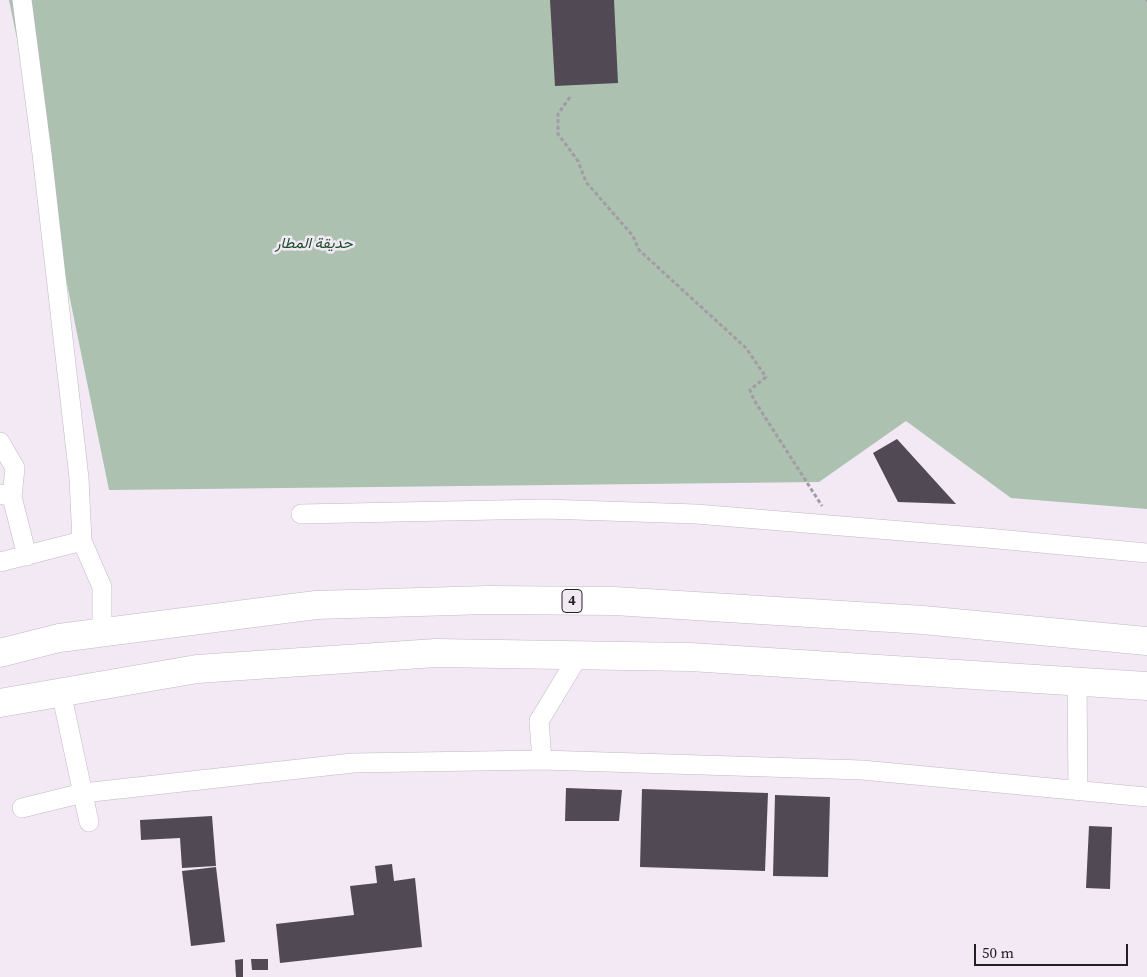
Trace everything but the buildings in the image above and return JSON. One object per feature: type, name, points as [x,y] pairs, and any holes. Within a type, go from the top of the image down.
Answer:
[{"type":"highway","name":"4","points":[[0,653],[59,638],[316,604],[488,600],[614,601],[914,619],[1147,641]]},
{"type":"highway","points":[[1112,637],[1147,637]]},
{"type":"highway","points":[[0,702],[197,669],[436,653],[690,657],[1147,686]]},
{"type":"street","points":[[22,0],[42,154],[79,478],[82,541],[102,588],[102,633]]},
{"type":"street","points":[[0,442],[15,468],[6,495],[27,556]]},
{"type":"street","points":[[301,514],[545,509],[696,514],[1147,553]]},
{"type":"street","points":[[0,562],[82,541]]},
{"type":"street","points":[[542,760],[538,720],[580,655]]},
{"type":"street","points":[[1077,682],[1078,790]]},
{"type":"street","points":[[61,692],[89,822]]},
{"type":"street","points":[[22,808],[83,793],[353,763],[542,760],[862,770],[1147,797]]},
{"type":"path","points":[[570,98],[558,114],[558,134],[578,161],[586,182],[633,236],[639,250],[746,348],[766,377],[750,390],[754,400],[786,447],[834,525]]},
{"type":"green space","name":"حديقة المطار","points":[[9,0],[1147,0],[1147,509],[1011,498],[906,421],[819,482],[109,490]]}]
